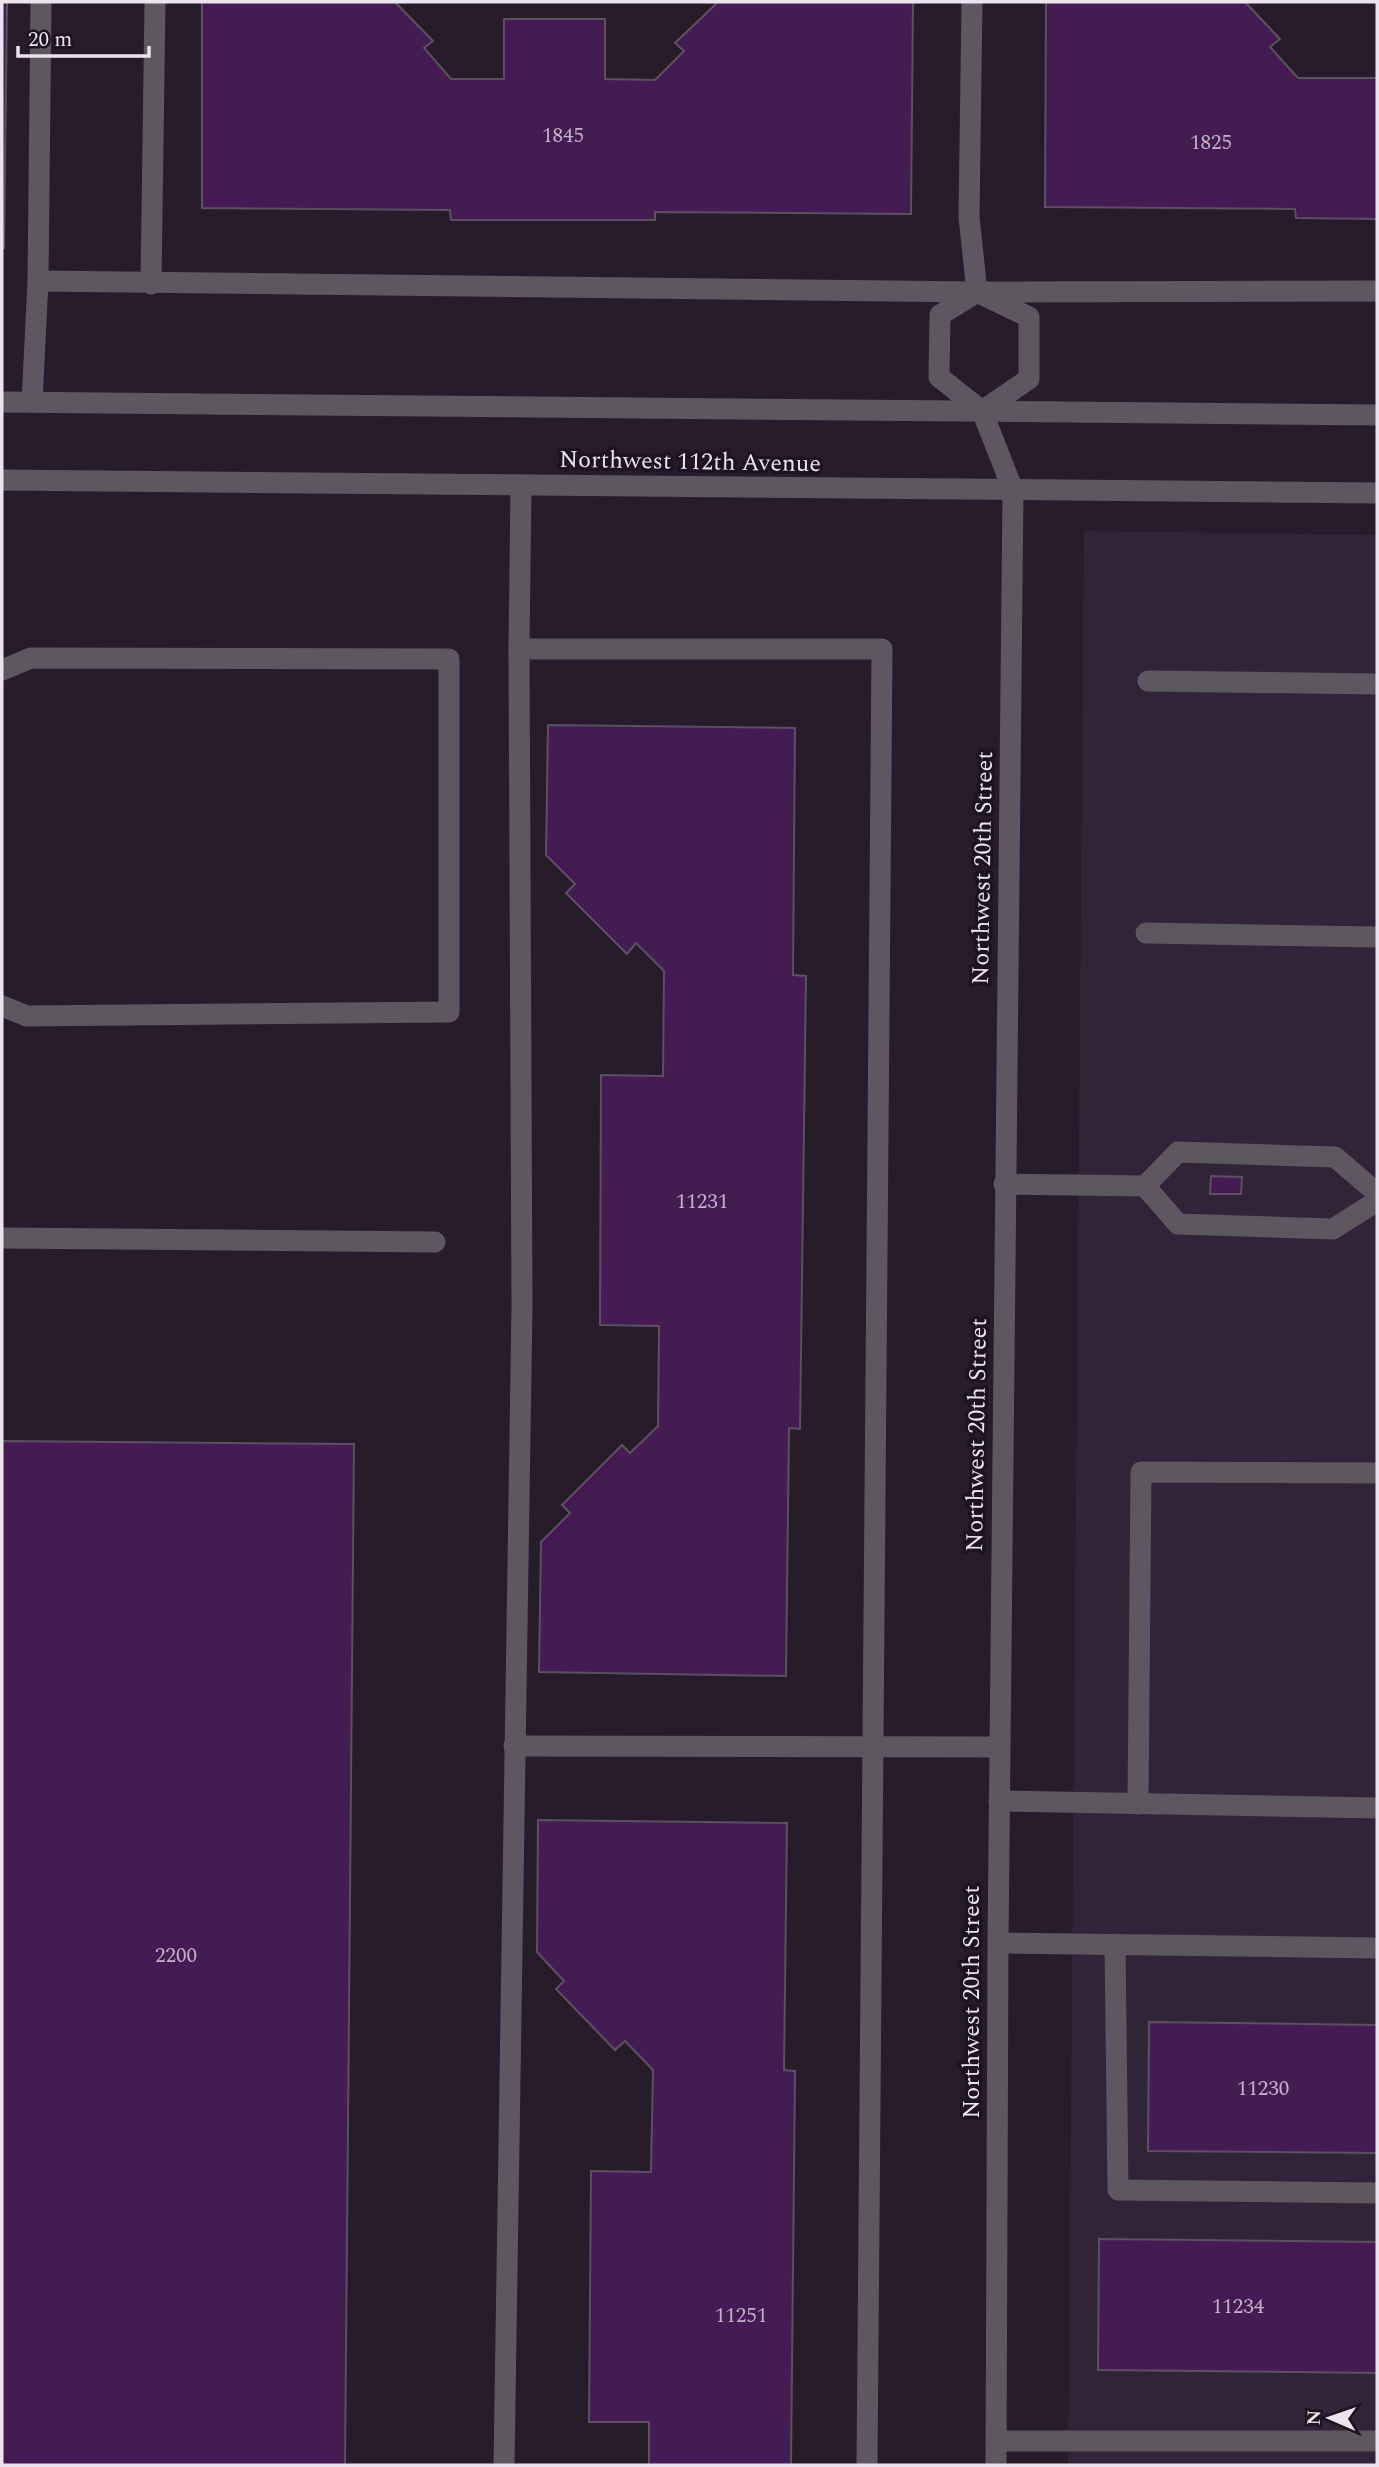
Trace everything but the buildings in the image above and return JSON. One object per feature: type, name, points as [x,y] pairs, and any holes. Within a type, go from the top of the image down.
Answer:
[{"type":"street","points":[[32,402],[38,281],[41,2]]},
{"type":"street","points":[[151,284],[155,2]]},
{"type":"street","points":[[972,2],[969,216],[977,292]]},
{"type":"street","points":[[38,281],[977,292],[1377,291]]},
{"type":"street","points":[[977,292],[940,315],[939,377],[982,411]]},
{"type":"street","points":[[977,292],[1030,317],[1029,379],[982,411]]},
{"type":"street","points":[[2,402],[1377,415]]},
{"type":"street","name":"Northwest 20th Street","points":[[982,411],[1013,490],[999,1747],[996,2465]]},
{"type":"street","name":"Northwest 112th Avenue","points":[[2,480],[1377,494]]},
{"type":"street","points":[[504,2465],[522,1306],[519,649],[521,485]]},
{"type":"street","points":[[519,649],[882,649],[867,2465]]},
{"type":"street","points":[[2,670],[31,658],[449,659],[449,1012],[27,1016],[2,1006]]},
{"type":"street","points":[[1148,681],[1377,684]]},
{"type":"street","points":[[1146,933],[1377,937]]},
{"type":"street","points":[[1004,1184],[1145,1186],[1178,1152],[1335,1157],[1377,1193]]},
{"type":"street","points":[[1145,1186],[1178,1224],[1333,1229],[1377,1200]]},
{"type":"street","points":[[2,1238],[435,1242]]},
{"type":"street","points":[[1138,1804],[1141,1472],[1377,1473]]},
{"type":"street","points":[[514,1746],[999,1747]]},
{"type":"street","points":[[999,1801],[1377,1808]]},
{"type":"street","points":[[998,1943],[1377,1948]]},
{"type":"street","points":[[1115,1944],[1118,2189],[1377,2193]]},
{"type":"street","points":[[996,2441],[1377,2441]]},
{"type":"shaded area","points":[[1084,531],[1377,535],[1377,2465],[1068,2465]]}]
